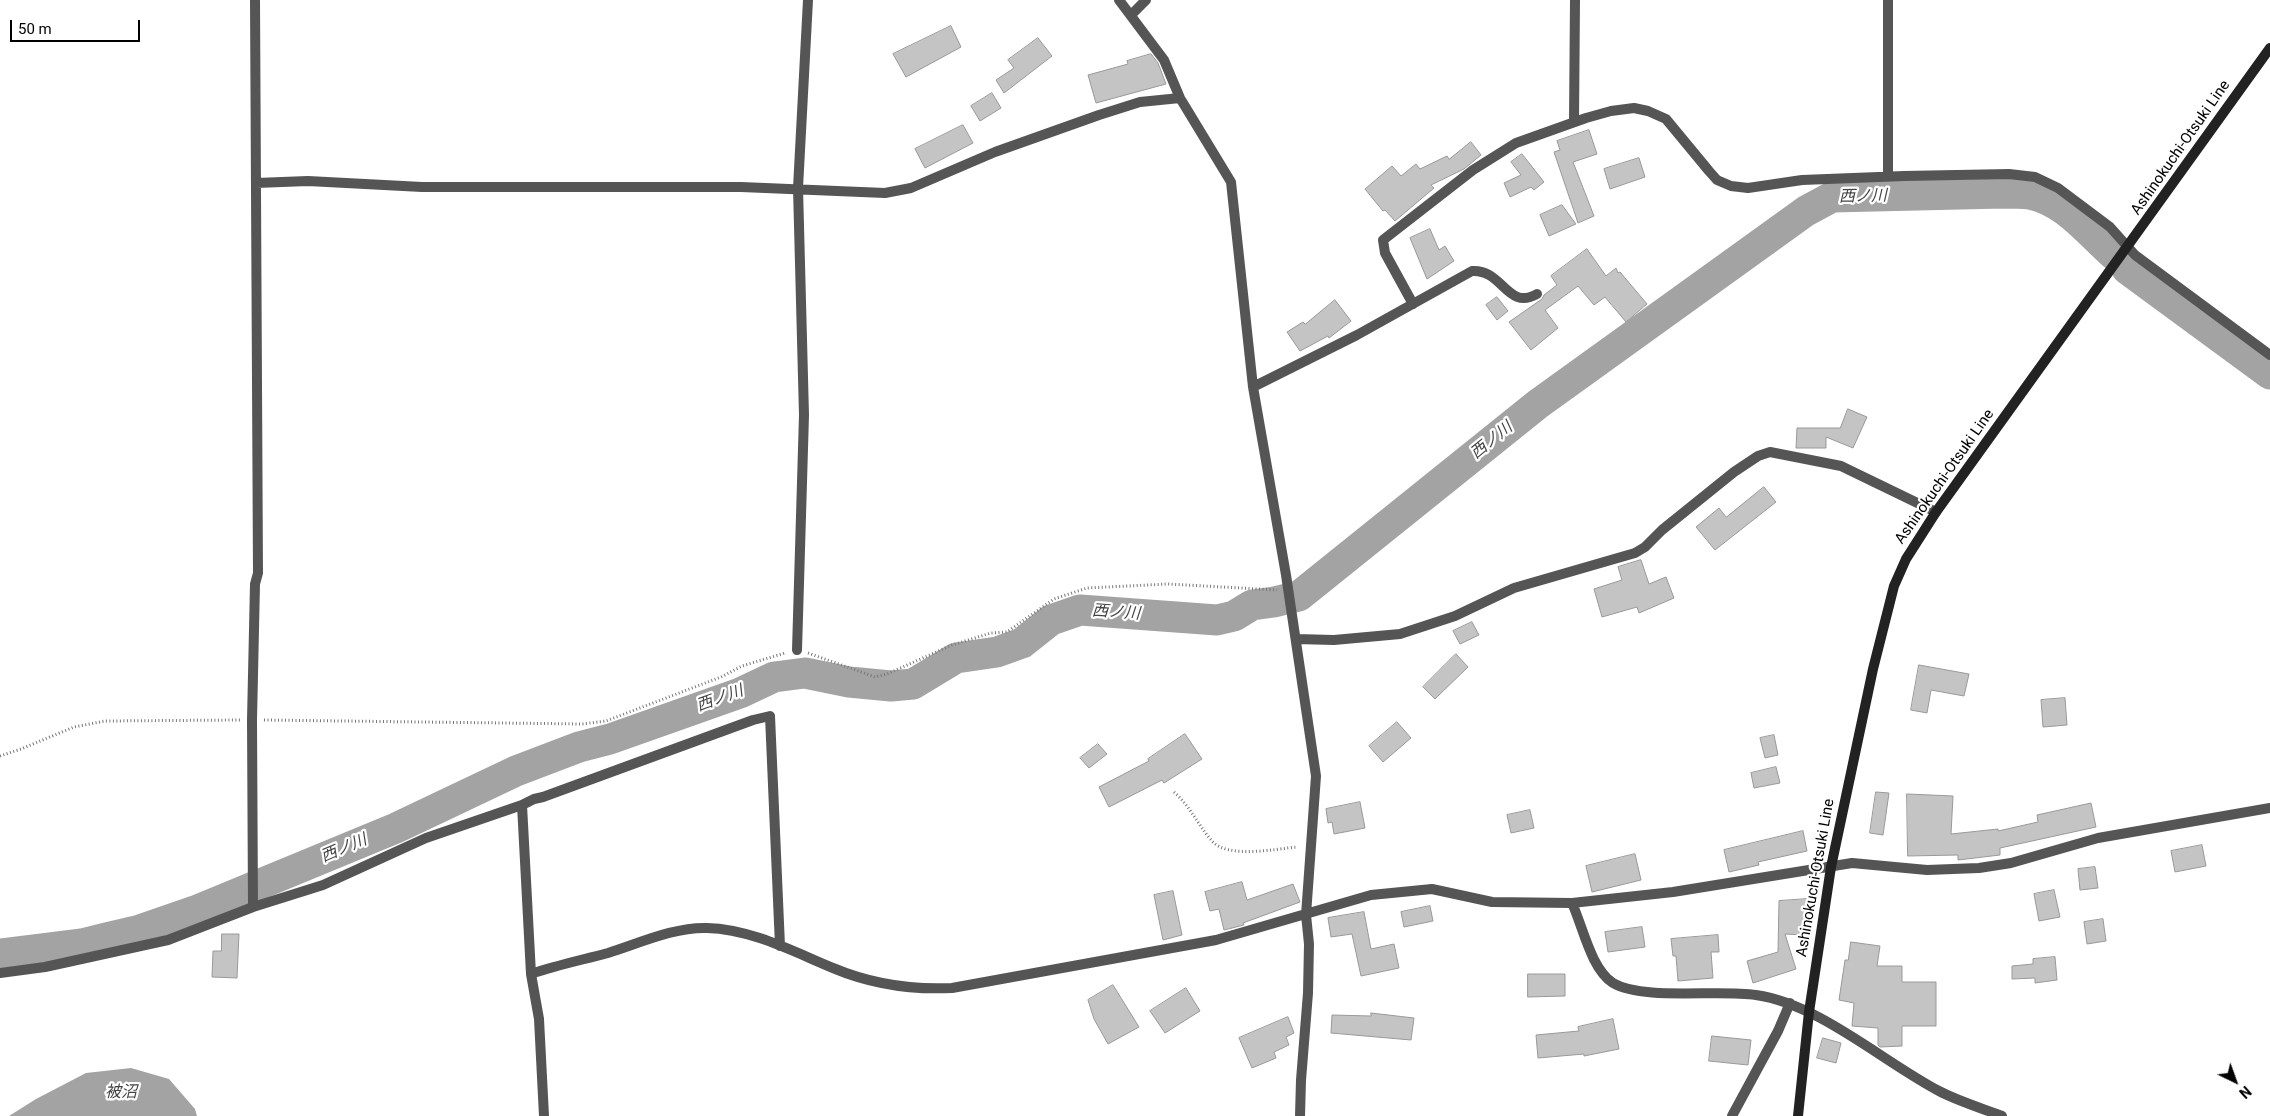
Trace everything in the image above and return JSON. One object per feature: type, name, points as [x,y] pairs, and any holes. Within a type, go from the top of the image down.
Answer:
[{"type":"main road","name":"Ashinokuchi-Otsuki Line","points":[[1798,1116],[1809,1012],[1831,867],[1873,669],[1894,586],[1906,560],[1936,512],[2128,248],[2270,48]]},
{"type":"street","points":[[252,908],[252,720],[255,584],[258,573],[255,0]]},
{"type":"street","points":[[797,650],[804,415],[798,188],[808,0]]},
{"type":"street","points":[[1119,0],[1164,60],[1180,98],[1231,182],[1253,387],[1291,607],[1316,776],[1306,914],[1309,944],[1308,993],[1300,1080],[1300,1116]]},
{"type":"street","points":[[1131,16],[1146,0]]},
{"type":"street","points":[[1574,122],[1575,0]]},
{"type":"street","points":[[1888,0],[1888,177]]},
{"type":"street","points":[[256,183],[308,181],[422,187],[798,188],[885,193],[911,188],[1044,133],[1140,102],[1180,98]]},
{"type":"street","points":[[1413,304],[1385,253],[1383,240],[1454,184],[1516,143],[1611,110],[1634,108],[1648,111],[1666,119],[1677,130],[1694,155],[1717,180],[1731,186],[1748,188],[1802,180],[1888,177],[2009,174],[2035,177],[2058,188],[2103,222],[2128,248],[2270,355]]},
{"type":"street","points":[[1253,387],[1357,336],[1472,271],[1489,274],[1517,298],[1524,300],[1537,294]]},
{"type":"street","points":[[1296,638],[1334,640],[1400,634],[1455,616],[1514,588],[1635,553],[1645,547],[1662,530],[1734,472],[1758,456],[1770,452],[1841,466],[1936,512]]},
{"type":"street","points":[[0,973],[45,967],[168,940],[252,908],[323,885],[426,838],[522,805],[534,798],[543,797],[753,720],[770,716],[780,946]]},
{"type":"street","points":[[522,805],[531,974],[539,1019],[544,1116]]},
{"type":"street","points":[[531,974],[558,964],[597,956],[675,932],[707,928],[723,930],[780,946],[834,969],[882,984],[933,989],[952,988],[1216,940],[1371,895],[1432,888],[1474,900],[1572,904],[1673,892],[1852,863],[1927,870],[1979,868],[2011,863],[2098,838],[2270,808]]},
{"type":"street","points":[[1572,904],[1598,967],[1612,982],[1620,986],[1644,992],[1755,995],[1790,1003],[1809,1012],[1940,1091],[2002,1116]]},
{"type":"street","points":[[1732,1116],[1778,1031],[1790,1003]]},
{"type":"path","points":[[0,756],[74,727],[105,721],[252,720],[573,724],[606,721],[721,677],[742,666],[774,655],[797,650],[820,656],[875,677],[887,674],[952,645],[991,633],[1007,632],[1054,599],[1087,588],[1168,584],[1287,591]]},
{"type":"path","points":[[1174,792],[1187,806],[1213,842],[1220,847],[1242,852],[1310,846]]},
{"type":"water","name":"被沼","points":[[131,1068],[169,1079],[195,1109],[197,1116],[9,1116],[36,1099],[86,1073]]},
{"type":"building","points":[[951,26],[961,47],[906,77],[893,54]]},
{"type":"building","points":[[1038,38],[1052,56],[1004,93],[996,80],[1014,68],[1008,60]]},
{"type":"building","points":[[1151,54],[1158,63],[1166,84],[1096,103],[1088,75],[1128,64],[1127,61]]},
{"type":"building","points":[[992,93],[1001,108],[980,121],[971,106]]},
{"type":"building","points":[[963,125],[973,143],[925,168],[915,149]]},
{"type":"building","points":[[1589,130],[1597,154],[1573,162],[1594,216],[1578,223],[1554,152],[1560,150],[1557,141]]},
{"type":"building","points":[[1471,142],[1481,155],[1464,169],[1431,185],[1434,188],[1395,221],[1385,210],[1383,211],[1365,189],[1392,166],[1401,176],[1416,164],[1420,169],[1447,156],[1449,159]]},
{"type":"building","points":[[1522,154],[1544,182],[1534,190],[1531,187],[1510,197],[1504,183],[1521,175],[1511,162]]},
{"type":"building","points":[[1639,158],[1645,177],[1610,189],[1604,169]]},
{"type":"building","points":[[1562,205],[1576,224],[1549,236],[1540,215]]},
{"type":"building","points":[[1430,229],[1439,250],[1445,246],[1454,261],[1427,279],[1410,238]]},
{"type":"building","points":[[1587,249],[1606,276],[1616,268],[1618,273],[1620,272],[1647,304],[1626,322],[1605,297],[1594,305],[1578,286],[1545,310],[1558,328],[1531,350],[1509,322],[1542,299],[1544,295],[1557,285],[1551,276]]},
{"type":"building","points":[[1497,297],[1508,311],[1497,320],[1486,305]]},
{"type":"building","points":[[1335,300],[1351,321],[1329,338],[1328,336],[1300,351],[1287,332],[1303,322],[1305,324]]},
{"type":"building","points":[[1848,409],[1867,417],[1853,448],[1826,437],[1826,448],[1796,448],[1797,428],[1840,428]]},
{"type":"building","points":[[1764,487],[1776,502],[1715,550],[1696,527],[1719,508],[1726,517]]},
{"type":"building","points":[[1641,560],[1649,584],[1666,577],[1674,598],[1639,613],[1637,607],[1602,617],[1594,589],[1622,580],[1618,567]]},
{"type":"building","points":[[1472,622],[1479,635],[1460,644],[1453,631]]},
{"type":"building","points":[[1456,654],[1468,667],[1435,699],[1423,687]]},
{"type":"building","points":[[1919,665],[1969,674],[1964,696],[1931,690],[1927,713],[1911,710]]},
{"type":"building","points":[[2065,698],[2067,725],[2043,727],[2041,700]]},
{"type":"building","points":[[1397,722],[1411,738],[1383,762],[1369,746]]},
{"type":"building","points":[[1185,734],[1202,759],[1164,783],[1162,780],[1109,807],[1099,787],[1149,761],[1148,759]]},
{"type":"building","points":[[1774,735],[1778,755],[1765,758],[1760,738]]},
{"type":"building","points":[[1098,744],[1107,754],[1089,768],[1080,758]]},
{"type":"building","points":[[1776,767],[1780,783],[1754,788],[1751,773]]},
{"type":"building","points":[[1876,792],[1889,793],[1883,835],[1870,833]]},
{"type":"building","points":[[1907,794],[1953,796],[1951,834],[1998,829],[1998,831],[2038,822],[2037,815],[2091,803],[2096,827],[2000,848],[2000,855],[1958,860],[1958,855],[1908,856]]},
{"type":"building","points":[[1360,802],[1365,828],[1334,834],[1332,822],[1328,823],[1326,809]]},
{"type":"building","points":[[1530,810],[1534,828],[1511,833],[1507,815]]},
{"type":"building","points":[[1803,831],[1807,851],[1758,862],[1759,865],[1729,872],[1724,850]]},
{"type":"building","points":[[2202,845],[2206,866],[2175,872],[2171,851]]},
{"type":"building","points":[[1635,854],[1641,880],[1592,892],[1586,866]]},
{"type":"building","points":[[2095,867],[2098,888],[2080,890],[2078,869]]},
{"type":"building","points":[[1242,882],[1247,900],[1293,884],[1300,902],[1243,923],[1244,925],[1224,930],[1219,909],[1210,911],[1205,892]]},
{"type":"building","points":[[2054,890],[2060,917],[2039,921],[2034,894]]},
{"type":"building","points":[[1173,891],[1182,935],[1163,940],[1154,895]]},
{"type":"building","points":[[1807,899],[1806,935],[1785,934],[1796,969],[1753,983],[1747,961],[1778,952],[1779,901]]},
{"type":"building","points":[[1430,906],[1433,921],[1404,927],[1401,912]]},
{"type":"building","points":[[1364,912],[1371,949],[1394,944],[1399,968],[1361,976],[1352,934],[1331,937],[1328,918]]},
{"type":"building","points":[[2103,919],[2106,941],[2087,944],[2084,922]]},
{"type":"building","points":[[1642,927],[1645,947],[1608,952],[1605,932]]},
{"type":"building","points":[[222,934],[239,934],[237,978],[212,977],[213,951],[221,951]]},
{"type":"building","points":[[1718,935],[1719,952],[1711,952],[1713,978],[1678,981],[1676,956],[1673,956],[1671,939]]},
{"type":"building","points":[[1851,942],[1880,946],[1877,966],[1902,966],[1902,982],[1936,982],[1936,1026],[1902,1026],[1902,1046],[1880,1047],[1878,1045],[1878,1028],[1852,1026],[1854,1003],[1839,1000],[1845,960],[1848,960]]},
{"type":"building","points":[[2055,957],[2057,980],[2035,983],[2035,978],[2012,979],[2012,966],[2033,964],[2033,959]]},
{"type":"building","points":[[1528,974],[1565,974],[1565,996],[1528,997]]},
{"type":"building","points":[[1113,985],[1139,1027],[1108,1044],[1094,1019],[1088,1000]]},
{"type":"building","points":[[1186,988],[1200,1011],[1165,1033],[1150,1011]]},
{"type":"building","points":[[1371,1013],[1414,1018],[1411,1040],[1331,1033],[1332,1015],[1371,1016]]},
{"type":"building","points":[[1288,1017],[1294,1033],[1286,1037],[1289,1045],[1274,1052],[1276,1058],[1252,1068],[1239,1038]]},
{"type":"building","points":[[1613,1019],[1619,1049],[1584,1056],[1584,1054],[1538,1058],[1536,1035],[1579,1031],[1578,1027]]},
{"type":"building","points":[[1712,1036],[1751,1040],[1748,1065],[1709,1061]]},
{"type":"building","points":[[1823,1038],[1841,1043],[1836,1063],[1817,1058]]},
{"type":"waterway","name":"西ノ川","points":[[0,954],[82,944],[140,930],[195,911],[396,828],[516,771],[579,747],[610,739],[740,693],[774,677],[805,673],[849,682],[891,686],[913,684],[956,658],[997,652],[1022,643],[1051,620],[1080,610],[1217,620],[1234,616],[1252,605],[1299,596],[1538,404],[1806,211],[1832,197],[2030,194],[2054,203],[2065,210],[2113,254]]},
{"type":"waterway","name":"西ノ川","points":[[2127,269],[2270,374]]}]
